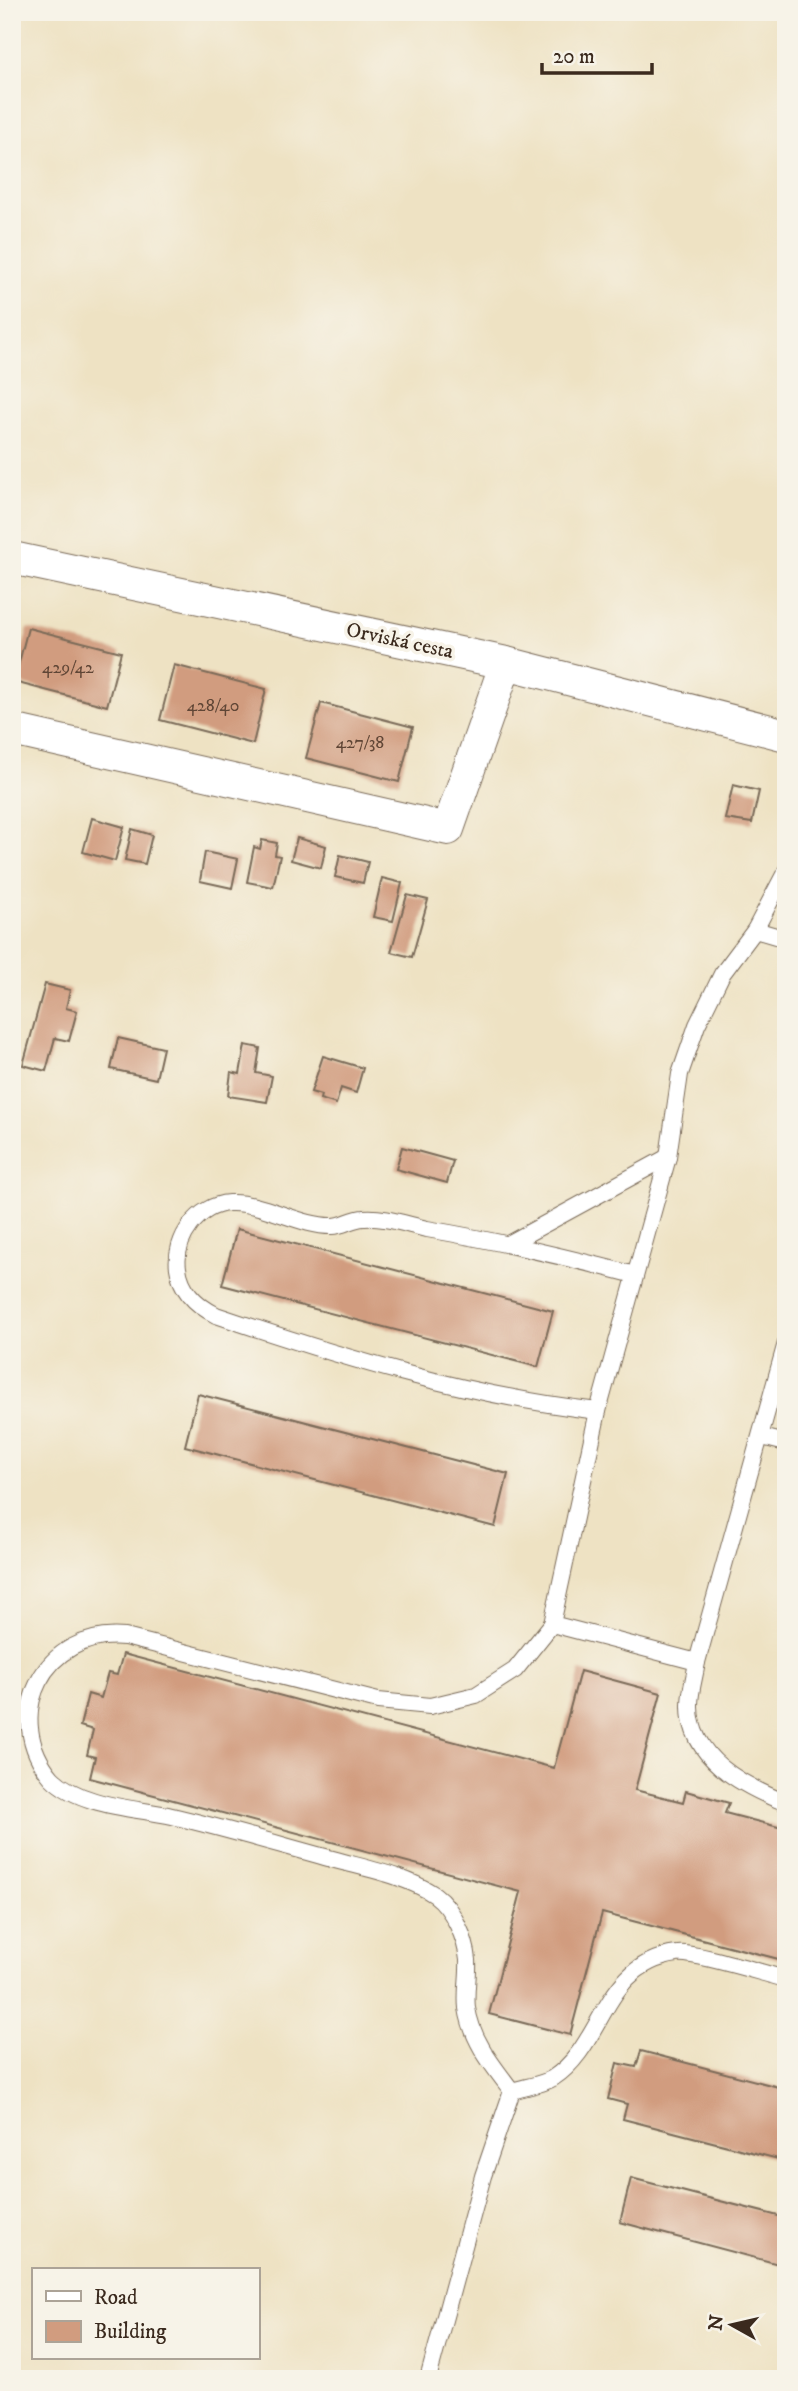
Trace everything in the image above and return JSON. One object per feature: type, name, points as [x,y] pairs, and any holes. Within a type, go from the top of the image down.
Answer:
[{"type":"street","name":"Orviská cesta","points":[[12,558],[506,663],[786,735]]},
{"type":"street","points":[[12,730],[448,829],[506,663]]},
{"type":"lane","points":[[512,2091],[480,2047],[467,2009],[467,1958],[457,1923],[438,1897],[405,1880],[70,1791],[40,1763],[27,1725],[28,1704],[43,1668],[56,1655],[71,1645],[106,1635],[125,1637],[378,1701],[430,1706],[476,1695],[515,1670],[552,1624],[598,1411],[668,1157],[680,1074],[697,1025],[722,974],[755,930],[786,871]]},
{"type":"lane","points":[[755,930],[786,939]]},
{"type":"lane","points":[[510,1243],[668,1157]]},
{"type":"lane","points":[[598,1411],[531,1404],[340,1356],[216,1315],[201,1308],[189,1296],[181,1281],[177,1265],[186,1231],[197,1217],[212,1207],[230,1203],[333,1226],[364,1217],[510,1243],[635,1275]]},
{"type":"lane","points":[[786,1343],[762,1437],[697,1662],[690,1706],[698,1740],[722,1770],[786,1802]]},
{"type":"lane","points":[[762,1437],[786,1443]]},
{"type":"lane","points":[[552,1624],[697,1662]]},
{"type":"lane","points":[[512,2091],[552,2078],[577,2055],[619,1985],[649,1961],[679,1953],[786,1979]]},
{"type":"lane","points":[[428,2379],[483,2176],[512,2091]]},
{"type":"building","points":[[28,628],[121,652],[107,706],[14,682]]},
{"type":"building","points":[[174,665],[266,689],[253,744],[160,720]]},
{"type":"building","points":[[321,703],[413,727],[399,782],[306,758]]},
{"type":"building","points":[[733,785],[759,791],[752,823],[725,819]]},
{"type":"building","points":[[92,818],[124,827],[115,861],[83,852]]},
{"type":"building","points":[[132,829],[152,835],[145,864],[125,860]]},
{"type":"building","points":[[297,838],[326,846],[321,868],[291,860]]},
{"type":"building","points":[[262,840],[277,843],[275,855],[280,856],[273,887],[247,882],[254,847],[260,849]]},
{"type":"building","points":[[205,852],[238,859],[232,888],[200,881]]},
{"type":"building","points":[[340,855],[368,862],[363,883],[335,877]]},
{"type":"building","points":[[382,878],[402,883],[393,921],[373,917]]},
{"type":"building","points":[[407,895],[428,900],[412,957],[391,952]]},
{"type":"building","points":[[45,984],[70,990],[66,1008],[77,1011],[69,1041],[55,1038],[46,1071],[23,1065]]},
{"type":"building","points":[[779,997],[786,998],[786,1022],[780,1020],[785,1004],[778,1002]]},
{"type":"building","points":[[118,1038],[163,1048],[156,1079],[111,1069]]},
{"type":"building","points":[[245,1045],[260,1048],[256,1073],[272,1076],[267,1102],[228,1096],[231,1072],[240,1074]]},
{"type":"building","points":[[323,1056],[363,1068],[356,1093],[341,1088],[336,1104],[320,1099],[321,1095],[311,1092]]},
{"type":"building","points":[[402,1147],[453,1161],[447,1183],[396,1169]]},
{"type":"building","points":[[237,1229],[553,1311],[538,1367],[222,1285]]},
{"type":"building","points":[[198,1394],[508,1474],[495,1527],[185,1446]]},
{"type":"building","points":[[123,1654],[554,1768],[580,1671],[661,1693],[635,1790],[683,1802],[686,1791],[729,1803],[725,1813],[786,1829],[786,1961],[602,1913],[570,2035],[489,2014],[521,1892],[90,1778],[95,1757],[87,1755],[93,1730],[80,1726],[88,1694],[101,1698],[108,1673],[117,1675]]},
{"type":"building","points":[[641,2051],[786,2089],[786,2161],[623,2119],[627,2104],[608,2099],[617,2063],[636,2067]]},
{"type":"building","points":[[631,2178],[786,2218],[786,2266],[620,2222]]}]
